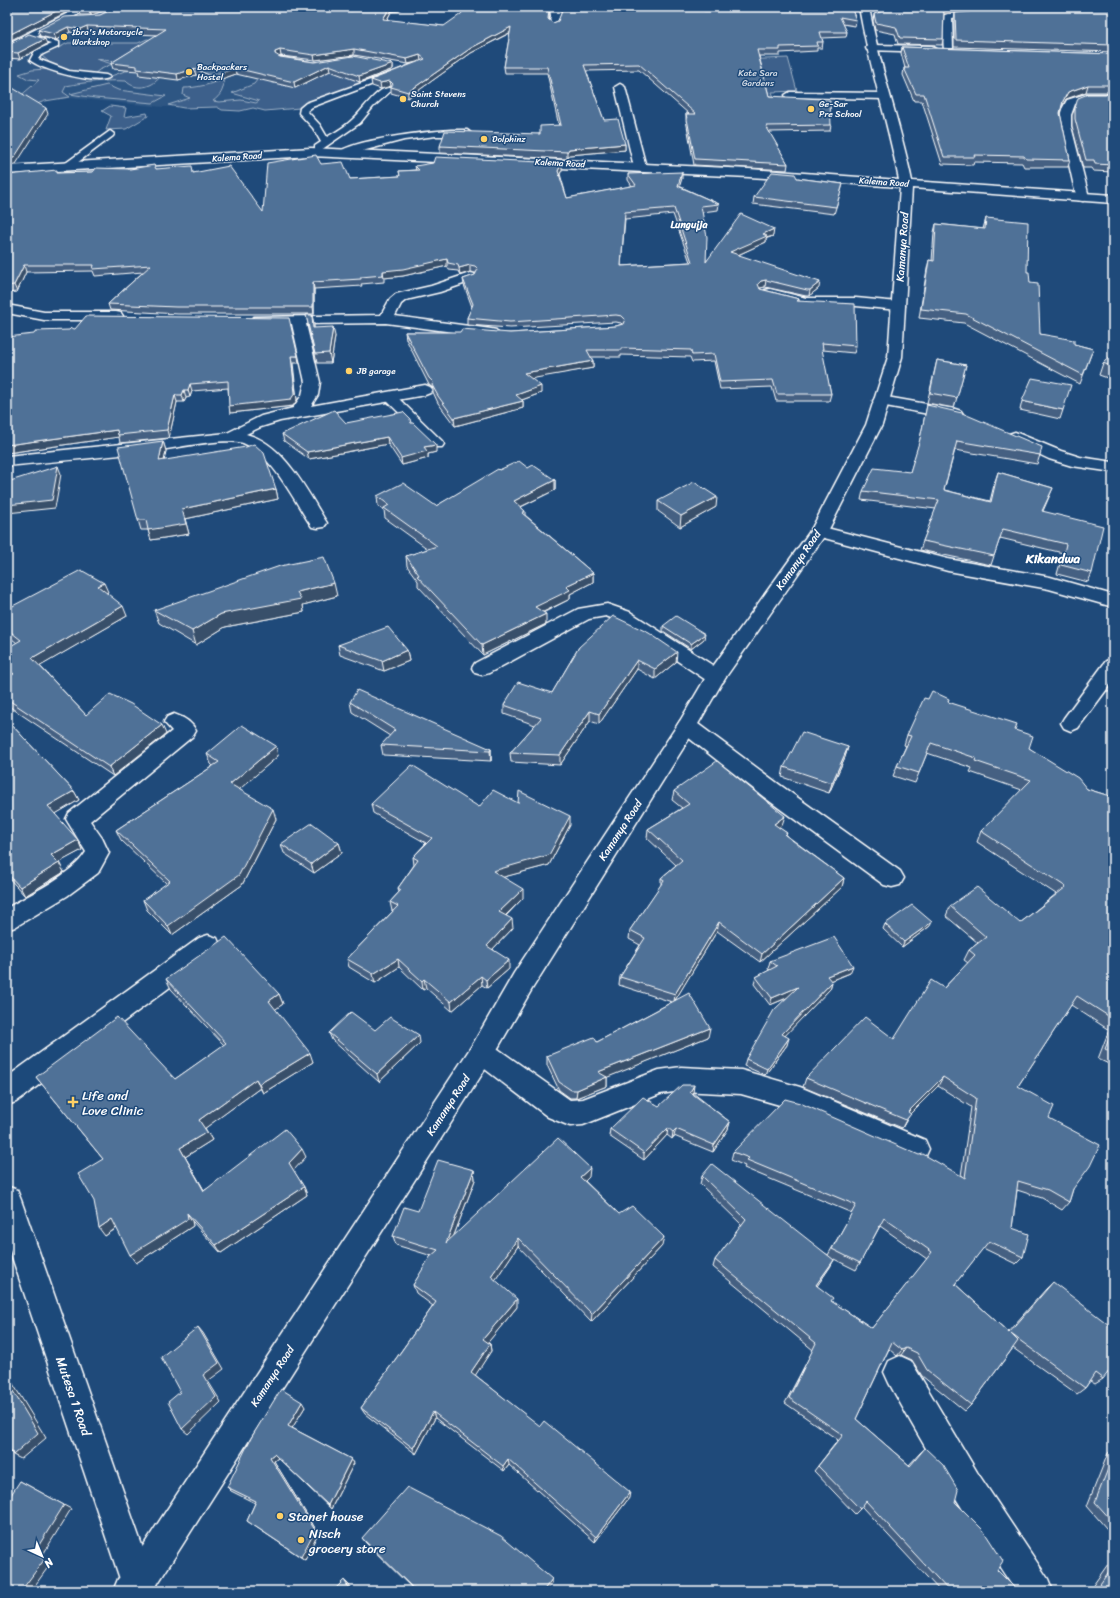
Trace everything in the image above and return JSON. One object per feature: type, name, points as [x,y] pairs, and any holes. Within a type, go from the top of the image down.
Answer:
[{"type":"street","points":[[7,48],[87,7]]},
{"type":"street","points":[[352,12],[398,7]]},
{"type":"street","points":[[554,24],[556,16],[555,7]]},
{"type":"street","name":"Kamanya Road","points":[[136,1589],[482,1052],[524,981],[687,726],[716,676],[819,531],[874,425],[895,357],[906,183],[900,152],[871,48],[864,7]]},
{"type":"street","points":[[871,48],[952,50],[947,17],[952,14],[984,13],[992,7]]},
{"type":"street","points":[[620,87],[640,167]]},
{"type":"street","points":[[790,95],[885,96]]},
{"type":"street","points":[[1083,197],[1064,122],[1067,108],[1070,103],[1076,99],[1113,97]]},
{"type":"street","name":"Kalema Road","points":[[7,170],[66,168],[311,152],[640,167],[906,183],[1113,200]]},
{"type":"street","points":[[386,319],[395,302],[401,297],[435,289],[470,277]]},
{"type":"street","points":[[765,292],[806,302],[856,302],[898,306]]},
{"type":"street","points":[[7,309],[44,316],[131,316]]},
{"type":"street","points":[[246,320],[386,319],[482,333],[503,334]]},
{"type":"street","points":[[298,320],[304,351],[313,375],[312,388],[307,402],[298,413]]},
{"type":"street","points":[[231,438],[247,426],[276,416],[425,390]]},
{"type":"street","points":[[881,400],[952,413],[970,419]]},
{"type":"street","points":[[1002,431],[1055,455],[1078,462],[1113,467]]},
{"type":"street","points":[[7,461],[231,438],[248,440],[272,455],[318,522]]},
{"type":"street","points":[[819,531],[948,565],[1050,583],[1113,601]]},
{"type":"street","points":[[482,668],[585,613],[607,610],[623,616],[716,676]]},
{"type":"street","points":[[1071,723],[1113,666]]},
{"type":"street","points":[[7,920],[59,889],[90,866],[98,853],[94,844],[77,819],[186,731],[174,722]]},
{"type":"street","points":[[687,726],[772,791],[892,878]]},
{"type":"street","points":[[7,1094],[208,945]]},
{"type":"street","points":[[482,1052],[558,1108],[570,1113],[583,1112],[659,1082],[681,1078],[741,1082],[800,1099],[915,1149]]},
{"type":"street","name":"Mutesa 1 Road","points":[[7,1200],[136,1589]]},
{"type":"street","points":[[900,1372],[932,1431],[1001,1540],[1036,1591]]},
{"type":"lane","points":[[64,19],[84,18]]},
{"type":"lane","points":[[32,36],[54,42],[55,45],[38,53],[34,60],[42,65],[90,77],[106,77]]},
{"type":"lane","points":[[326,143],[317,127],[303,110],[309,105],[402,71]]},
{"type":"lane","points":[[311,152],[357,121],[370,105],[388,90]]},
{"type":"lane","points":[[343,153],[373,144],[422,134],[478,133]]},
{"type":"lane","points":[[66,168],[110,134]]},
{"type":"lane","points":[[390,397],[438,444]]},
{"type":"shaded area","points":[[77,23],[219,31],[226,48],[308,67],[355,57],[402,67],[304,105],[163,107],[7,92],[7,57]]},
{"type":"green space","points":[[147,39],[158,41],[141,65],[96,59],[112,64],[99,70],[93,75],[111,76],[125,71],[150,69],[161,75],[154,83],[150,85],[140,87],[126,81],[118,81],[66,86],[63,92],[70,97],[45,101],[29,107],[18,98],[39,80],[28,79],[19,74],[32,70],[46,69],[49,62],[42,56],[49,51],[68,43],[138,43]]},
{"type":"green space","name":"Kate Sara Gardens","points":[[788,58],[797,91],[772,92],[774,97],[726,96],[741,60]]},
{"type":"green space","points":[[380,68],[395,73],[311,107],[265,111],[253,108],[240,111],[222,110],[217,107],[184,108],[168,105],[190,98],[183,95],[184,88],[218,82],[224,81],[223,88],[220,95],[213,101],[219,102],[241,100],[256,103],[259,101],[232,93],[254,84],[261,75]]},
{"type":"green space","points":[[107,85],[118,90],[166,96],[153,103],[95,98],[70,94]]},
{"type":"green space","points":[[110,106],[126,108],[124,117],[147,113],[148,116],[126,129],[106,130],[111,116],[102,111]]},
{"type":"building","points":[[7,7],[64,7],[7,36]]},
{"type":"building","points":[[83,7],[96,7],[89,9],[78,9]]},
{"type":"building","points":[[115,7],[344,7],[350,11],[390,7],[383,19],[444,26],[461,14],[466,7],[549,7],[548,19],[553,23],[558,21],[562,7],[702,7],[704,11],[711,11],[712,7],[851,7],[856,20],[840,17],[847,32],[820,32],[823,42],[817,42],[818,46],[780,47],[780,50],[757,50],[769,96],[822,99],[822,101],[830,101],[831,125],[766,126],[788,164],[695,159],[686,114],[696,114],[639,64],[584,65],[604,120],[618,119],[625,144],[569,149],[567,152],[440,146],[445,131],[540,134],[540,126],[561,125],[547,67],[504,67],[511,27],[471,48],[408,92],[391,87],[393,84],[390,81],[380,83],[371,80],[425,59],[420,55],[407,59],[354,49],[314,55],[280,50],[275,52],[275,54],[280,57],[314,62],[353,56],[393,64],[359,76],[329,65],[294,82],[235,68],[212,76],[194,69],[177,74],[137,69],[137,66],[111,63],[166,29],[87,26],[80,29],[68,27],[54,34],[38,30],[64,17],[100,15]]},
{"type":"building","points":[[895,7],[949,7],[944,8],[943,39],[900,38],[896,27],[876,23],[874,14]]},
{"type":"building","points":[[991,7],[1113,7],[1113,45],[956,40],[955,13],[987,10]]},
{"type":"building","points":[[29,34],[45,39],[18,53],[7,52],[7,46]]},
{"type":"building","points":[[902,47],[1113,54],[1113,85],[1088,85],[1068,92],[1063,101],[1060,113],[1070,160],[1026,159],[1024,156],[974,155],[975,157],[944,157],[924,94],[916,94],[904,68],[909,68]]},
{"type":"building","points":[[11,87],[46,108],[14,158],[7,158],[7,88]]},
{"type":"building","points":[[1088,94],[1113,94],[1113,165],[1095,164],[1094,160],[1086,160],[1075,119],[1075,108],[1078,98]]},
{"type":"building","points":[[316,155],[321,164],[343,162],[350,179],[400,176],[399,171],[419,170],[415,166],[433,163],[435,157],[562,163],[558,171],[567,198],[636,185],[628,174],[682,172],[678,186],[719,204],[701,206],[707,237],[706,262],[741,214],[774,229],[763,234],[767,236],[730,252],[820,282],[810,290],[807,290],[766,280],[761,281],[758,284],[760,289],[799,299],[797,301],[855,304],[856,346],[822,343],[831,394],[777,394],[773,380],[720,382],[714,354],[692,355],[691,350],[621,348],[621,350],[587,350],[593,361],[524,373],[541,386],[516,395],[523,401],[454,418],[438,396],[432,385],[433,382],[429,378],[405,332],[460,332],[462,329],[510,333],[616,326],[623,324],[625,319],[622,316],[616,315],[510,322],[467,318],[473,304],[463,279],[475,275],[478,269],[475,266],[470,265],[459,268],[458,265],[448,263],[447,259],[403,269],[383,271],[383,275],[361,277],[361,279],[313,282],[313,307],[176,307],[108,304],[151,265],[93,269],[94,265],[24,265],[14,285],[7,286],[7,175],[57,170],[57,173],[93,172],[96,168],[130,169],[154,165],[156,169],[192,166],[193,173],[229,166],[263,212],[267,163]],"holes":[[[674,208],[692,262],[621,266],[625,212]]]},
{"type":"building","points":[[772,172],[795,174],[797,178],[843,184],[836,207],[754,197]]},
{"type":"building","points":[[986,218],[1028,222],[1027,272],[1029,272],[1030,283],[1038,284],[1040,334],[1074,340],[1074,344],[1093,349],[1083,375],[966,314],[921,309],[929,260],[934,261],[936,224],[985,229]]},
{"type":"building","points":[[306,315],[312,315],[313,328],[333,327],[329,353],[315,354]]},
{"type":"building","points":[[86,316],[289,318],[298,356],[291,356],[295,393],[291,399],[229,406],[228,381],[190,384],[188,390],[184,390],[182,395],[175,395],[167,430],[118,435],[117,430],[7,445],[7,337],[34,334],[36,331],[69,330],[71,328],[75,329]]},
{"type":"building","points":[[1113,354],[1113,367],[1103,363]]},
{"type":"building","points":[[937,360],[966,365],[957,398],[930,393]]},
{"type":"building","points":[[1032,378],[1071,385],[1063,410],[1022,401]]},
{"type":"building","points":[[927,405],[962,413],[1042,447],[1040,455],[957,441],[944,490],[991,502],[998,472],[1053,488],[1042,511],[1103,526],[1092,573],[1061,565],[1066,544],[1003,529],[994,556],[923,541],[939,500],[863,491],[874,468],[910,472],[920,439]]},
{"type":"building","points":[[334,410],[346,423],[403,412],[410,419],[411,423],[413,423],[436,445],[424,447],[427,451],[401,458],[387,437],[307,452],[282,434]]},
{"type":"building","points":[[163,441],[159,461],[246,447],[254,444],[264,453],[276,489],[182,509],[186,524],[148,530],[146,520],[138,520],[118,447]]},
{"type":"building","points":[[519,461],[528,468],[533,465],[555,480],[514,501],[525,511],[522,513],[593,573],[566,586],[570,590],[535,607],[546,614],[482,645],[417,576],[419,575],[406,556],[437,546],[384,508],[389,505],[377,496],[403,483],[436,506],[498,469],[499,470]]},
{"type":"building","points":[[58,466],[52,500],[7,505],[7,482]]},
{"type":"building","points":[[694,482],[717,497],[681,516],[658,501]]},
{"type":"building","points":[[324,557],[334,583],[297,592],[301,599],[221,614],[192,631],[154,610],[280,566]]},
{"type":"building","points":[[81,570],[104,583],[98,586],[123,606],[32,658],[86,715],[110,694],[131,704],[162,725],[109,767],[7,699],[7,677],[14,674],[7,667],[7,648],[21,640],[7,629],[7,609]]},
{"type":"building","points":[[613,616],[649,633],[677,652],[655,669],[637,660],[599,714],[590,711],[560,755],[510,753],[541,718],[504,705],[518,682],[552,693],[579,647]]},
{"type":"building","points":[[676,616],[705,634],[691,644],[663,626]]},
{"type":"building","points":[[388,627],[407,650],[382,661],[338,645]]},
{"type":"building","points":[[357,690],[491,749],[490,751],[381,745],[395,730],[350,702]]},
{"type":"building","points":[[932,691],[949,699],[948,702],[1017,724],[1015,730],[1033,736],[1029,748],[1078,778],[1087,789],[1113,797],[1113,1019],[1077,996],[1018,1086],[1054,1106],[1049,1118],[1100,1145],[1090,1166],[1073,1189],[1069,1202],[1048,1190],[1018,1181],[1012,1228],[1029,1234],[1023,1257],[989,1241],[955,1284],[1009,1333],[1053,1282],[1113,1328],[1113,1366],[1103,1379],[1095,1373],[1085,1388],[1011,1334],[1018,1341],[971,1405],[927,1370],[917,1353],[906,1348],[902,1350],[892,1342],[856,1419],[910,1466],[925,1448],[943,1465],[958,1490],[955,1502],[983,1530],[1003,1561],[997,1570],[1018,1591],[949,1591],[866,1501],[860,1509],[818,1466],[843,1435],[789,1398],[816,1343],[715,1260],[746,1219],[702,1176],[712,1164],[834,1260],[816,1285],[833,1298],[831,1301],[872,1328],[932,1252],[884,1218],[860,1263],[832,1249],[856,1205],[747,1160],[749,1158],[733,1152],[785,1099],[800,1103],[919,1155],[923,1154],[965,1178],[976,1098],[943,1077],[908,1112],[911,1114],[906,1120],[806,1078],[865,1017],[894,1039],[931,980],[944,988],[975,955],[969,950],[986,937],[950,906],[977,887],[1020,923],[1066,887],[981,831],[1031,780],[975,761],[976,758],[931,743],[919,773],[897,766],[911,736],[907,735],[924,698],[928,699]]},
{"type":"building","points":[[7,720],[74,791],[48,806],[78,840],[51,855],[59,863],[20,887],[7,873]]},
{"type":"building","points":[[242,725],[276,746],[230,784],[273,809],[239,875],[168,926],[143,900],[170,881],[116,830],[219,762],[207,754]]},
{"type":"building","points":[[802,732],[848,747],[832,783],[784,767]]},
{"type":"building","points":[[717,761],[785,816],[774,824],[787,833],[785,835],[844,878],[762,954],[719,922],[675,994],[620,977],[645,938],[630,930],[664,880],[661,878],[682,860],[648,829],[689,804],[674,791]]},
{"type":"building","points":[[412,765],[479,807],[493,790],[518,803],[519,791],[570,816],[549,855],[493,871],[523,889],[499,912],[512,919],[487,946],[509,960],[486,980],[481,976],[451,1002],[424,979],[422,981],[398,959],[373,974],[347,959],[398,906],[390,902],[401,890],[398,888],[418,860],[413,857],[432,838],[371,804]]},
{"type":"building","points":[[312,823],[339,843],[311,864],[281,844]]},
{"type":"building","points":[[912,905],[932,922],[904,942],[885,924]]},
{"type":"building","points":[[226,937],[279,994],[269,1001],[310,1053],[259,1084],[256,1079],[199,1120],[207,1132],[180,1148],[204,1191],[285,1129],[302,1149],[289,1163],[304,1187],[216,1245],[187,1213],[188,1219],[130,1255],[112,1219],[99,1228],[94,1201],[78,1174],[103,1159],[36,1077],[117,1017],[175,1079],[226,1043],[166,979]]},
{"type":"building","points":[[834,937],[853,966],[827,976],[832,982],[782,1034],[789,1038],[767,1069],[746,1059],[774,1010],[798,987],[772,998],[756,977],[777,966],[770,961]]},
{"type":"building","points":[[689,993],[710,1028],[598,1072],[607,1077],[577,1090],[571,1090],[559,1082],[547,1056],[594,1037],[597,1042]]},
{"type":"building","points":[[351,1012],[375,1030],[390,1017],[419,1035],[377,1074],[329,1033]]},
{"type":"building","points":[[1113,1028],[1113,1053],[1105,1049]]},
{"type":"building","points":[[682,1085],[694,1085],[690,1092],[730,1122],[714,1145],[676,1129],[673,1132],[668,1128],[644,1153],[610,1129],[643,1097],[659,1106]]},
{"type":"building","points":[[558,1138],[590,1168],[580,1177],[619,1214],[632,1206],[664,1237],[592,1314],[518,1238],[491,1276],[517,1299],[483,1339],[490,1344],[471,1372],[540,1426],[544,1421],[630,1492],[596,1537],[508,1459],[503,1466],[433,1412],[413,1448],[361,1408],[436,1302],[413,1285],[430,1257],[438,1250],[393,1236],[404,1207],[418,1211],[438,1160],[474,1170],[446,1243]]},
{"type":"building","points":[[198,1327],[219,1363],[203,1375],[216,1397],[182,1429],[168,1402],[180,1392],[161,1357]]},
{"type":"building","points":[[7,1381],[38,1433],[13,1455],[7,1445]]},
{"type":"building","points":[[281,1389],[302,1402],[288,1426],[351,1459],[328,1505],[274,1454],[270,1457],[315,1530],[301,1557],[247,1521],[256,1501],[227,1487],[251,1438]]},
{"type":"building","points":[[1113,1456],[1113,1522],[1095,1502]]},
{"type":"building","points":[[20,1481],[64,1505],[34,1553],[44,1560],[21,1591],[7,1591],[7,1501]]},
{"type":"building","points":[[407,1487],[501,1536],[552,1579],[543,1591],[416,1591],[362,1538]]},
{"type":"building","points":[[1113,1566],[1113,1591],[1095,1591]]},
{"type":"building","points":[[344,1580],[351,1591],[333,1591]]},
{"type":"place","name":"Ibra's Motorcycle Workshop","points":[[64,37]]},
{"type":"place","name":"Backpackers Hostel","points":[[189,72]]},
{"type":"place","name":"Saint Stevens Church","points":[[403,99]]},
{"type":"place","name":"Ge-Sar Pre School","points":[[811,109]]},
{"type":"place","name":"Dolphinz","points":[[484,139]]},
{"type":"place","name":"JB garage","points":[[349,371]]},
{"type":"place","name":"Life and Love Clinic","points":[[73,1102]]},
{"type":"place","name":"Stanet house","points":[[280,1516]]},
{"type":"place","name":"Nisch grocery store","points":[[301,1540]]},
{"type":"district","name":"Lungujja","points":[[689,224]]},
{"type":"district","name":"Kikandwa","points":[[1053,558]]}]
